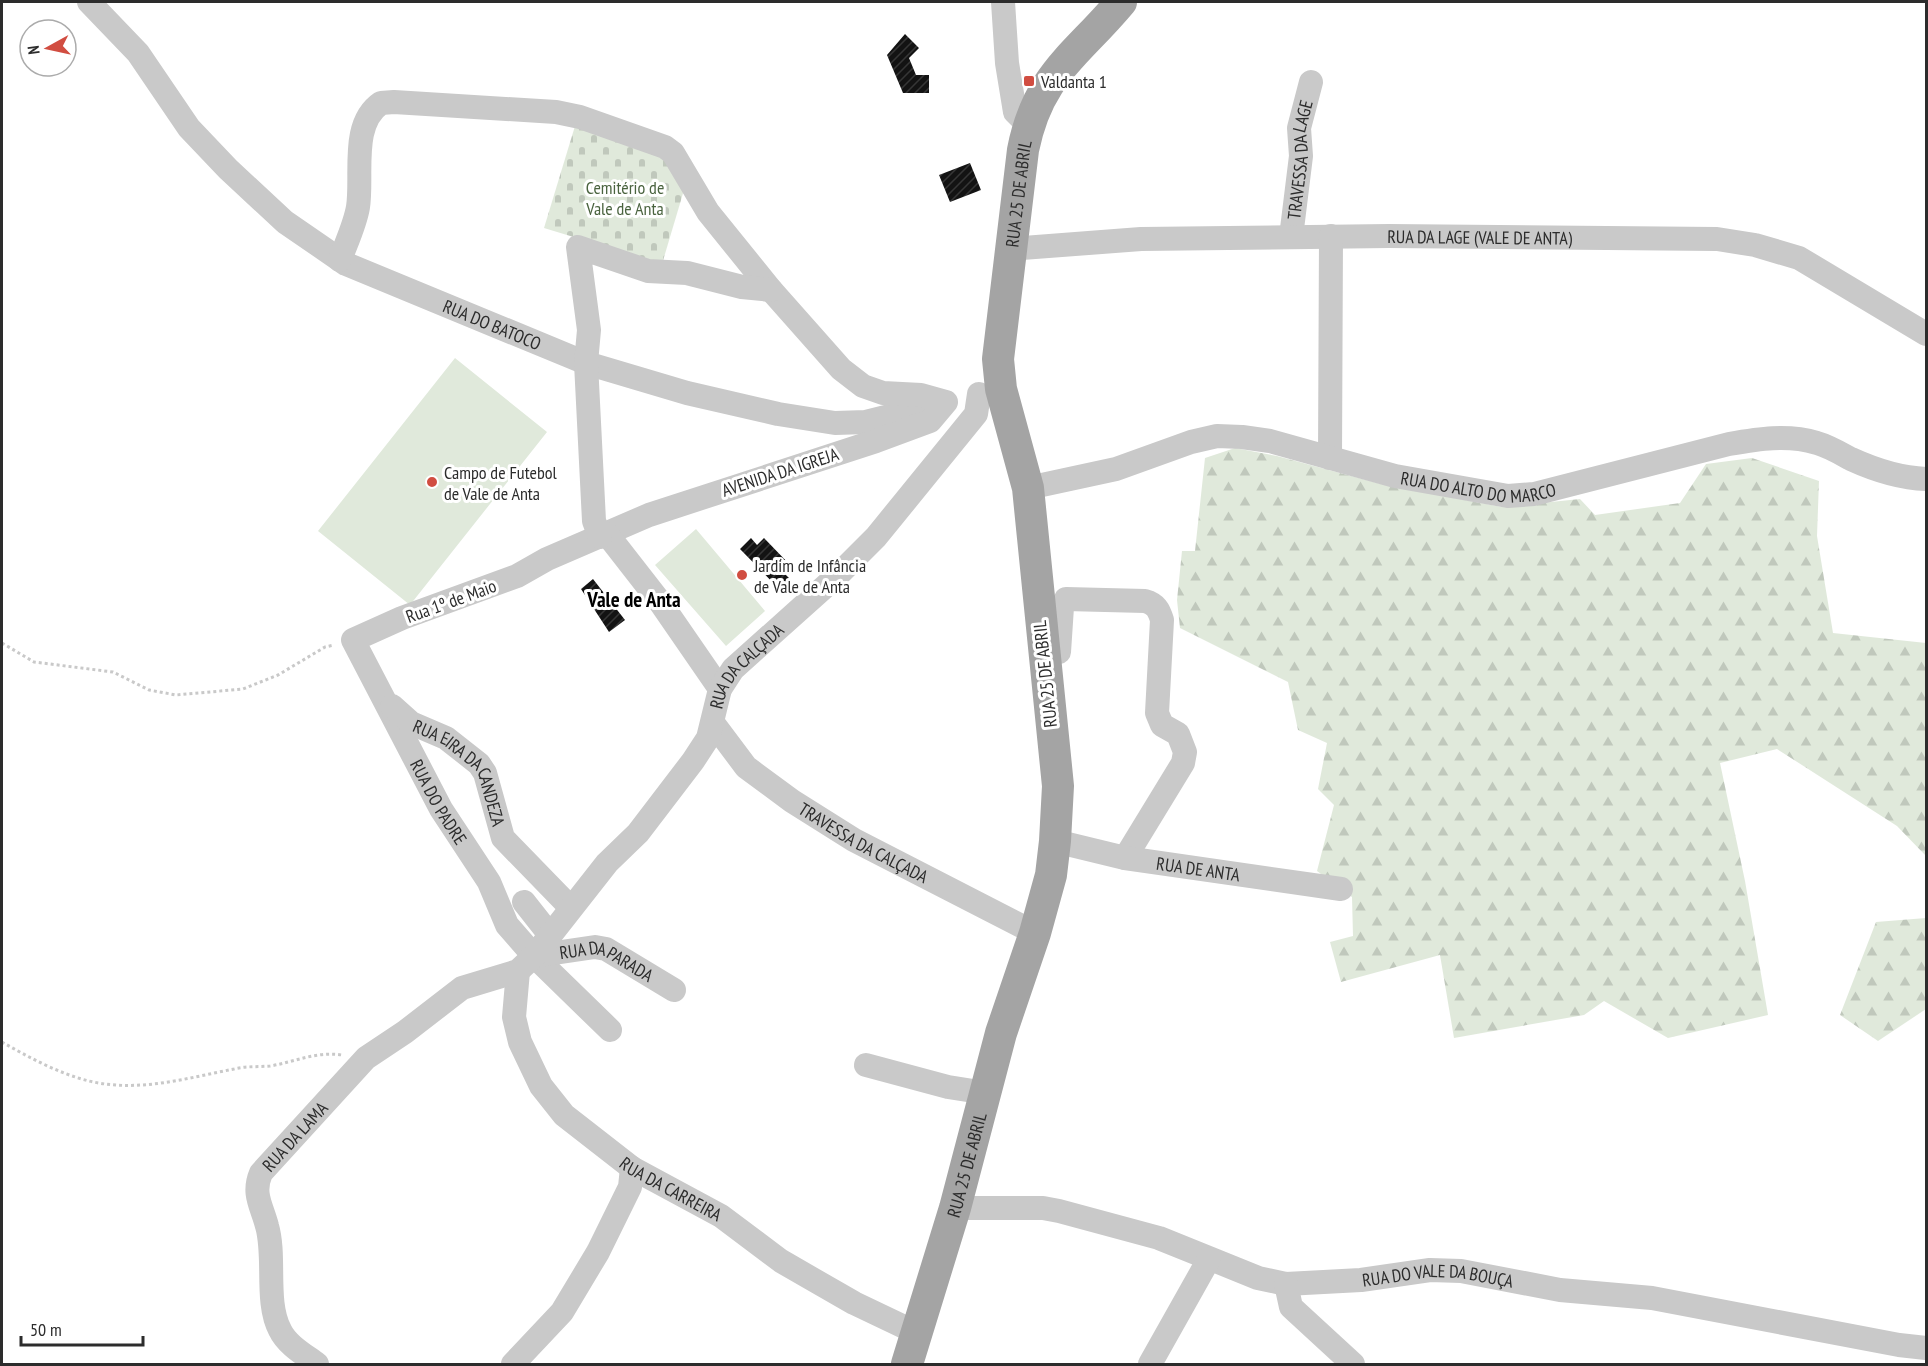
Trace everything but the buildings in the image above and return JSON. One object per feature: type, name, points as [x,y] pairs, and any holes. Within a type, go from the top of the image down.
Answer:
[{"type":"main road","name":"RUA 25 DE ABRIL","points":[[908,1365],[955,1208],[1001,1033],[1035,933],[1051,875],[1055,842],[1058,786],[1042,654],[1028,488],[990,392],[998,359],[1010,249],[1028,125],[1044,88],[1066,59],[1121,2]]},
{"type":"street","name":"RUA DO BATOCO","points":[[89,2],[138,53],[189,128],[228,170],[285,222],[340,260],[586,363],[687,393],[778,414],[835,423],[866,422],[990,392]]},
{"type":"street","points":[[1004,2],[1007,63],[1015,112],[1028,125]]},
{"type":"street","name":"TRAVESSA DA LAGE","points":[[1291,237],[1301,156],[1299,128],[1311,82]]},
{"type":"street","points":[[340,260],[358,209],[364,123],[371,110],[381,104],[394,102],[508,108],[556,112],[580,117],[665,147],[673,153],[708,212],[771,290],[841,369],[862,386],[883,393],[921,394],[946,402]]},
{"type":"street","points":[[1330,458],[1331,236]]},
{"type":"street","name":"RUA DA LAGE (VALE DE ANTA)","points":[[1010,249],[1140,239],[1331,236],[1717,239],[1755,245],[1799,258],[1926,334]]},
{"type":"street","points":[[720,689],[660,602],[594,521],[586,363],[589,330],[578,247],[648,271],[687,273],[742,286],[771,290]]},
{"type":"street","name":"RUA DA CALÇADA","points":[[526,964],[607,863],[638,832],[693,761],[708,738],[720,689],[733,669],[839,574],[876,537],[976,414],[990,392]]},
{"type":"street","name":"AVENIDA DA IGREJA","points":[[547,559],[649,515],[920,425],[930,421],[946,402]]},
{"type":"street","name":"RUA DO ALTO DO MARCO","points":[[1028,488],[1116,469],[1191,442],[1217,436],[1270,441],[1395,476],[1508,496],[1534,494],[1729,444],[1761,438],[1789,438],[1818,443],[1882,472],[1906,478],[1926,478]]},
{"type":"street","name":"Rua 1º de Maio","points":[[353,640],[402,618],[487,589],[547,559]]},
{"type":"street","points":[[1042,654],[1059,652],[1062,607],[1066,599],[1145,601],[1153,603],[1159,610],[1162,620],[1157,713],[1162,725],[1178,734],[1185,752],[1183,763],[1125,858]]},
{"type":"street","name":"RUA DO PADRE","points":[[353,640],[441,809],[489,882],[526,964],[610,1030]]},
{"type":"street","name":"RUA EIRA DA CANDEZA","points":[[385,703],[396,708],[404,719],[446,738],[479,764],[485,773],[503,838],[571,908]]},
{"type":"street","name":"TRAVESSA DA CALÇADA","points":[[713,723],[746,767],[792,801],[854,840],[1035,933]]},
{"type":"street","name":"RUA DE ANTA","points":[[1055,842],[1125,858],[1341,889]]},
{"type":"street","points":[[524,902],[550,935]]},
{"type":"street","name":"RUA DA PARADA","points":[[462,988],[526,964],[595,947],[606,949],[674,990]]},
{"type":"street","name":"RUA DA CARREIRA","points":[[526,964],[514,1017],[520,1042],[541,1086],[564,1115],[632,1168],[721,1216],[753,1242],[821,1285],[919,1334]]},
{"type":"street","name":"RUA DA LAMA","points":[[317,1365],[287,1340],[280,1331],[275,1317],[269,1236],[258,1204],[257,1184],[261,1173],[366,1058],[405,1032],[462,988]]},
{"type":"street","points":[[866,1065],[948,1087],[986,1093]]},
{"type":"street","points":[[513,1365],[562,1312],[598,1252],[630,1186],[632,1168]]},
{"type":"street","name":"RUA DO VALE DA BOUÇA","points":[[955,1208],[1043,1208],[1059,1211],[1159,1238],[1257,1278],[1286,1284],[1361,1280],[1430,1270],[1461,1271],[1560,1290],[1652,1298],[1899,1345],[1926,1348]]},
{"type":"street","points":[[1150,1365],[1209,1259]]},
{"type":"street","points":[[1286,1284],[1291,1307],[1353,1365]]},
{"type":"path","points":[[2,643],[34,663],[113,672],[149,690],[176,695],[243,689],[278,675],[325,647],[353,640]]},
{"type":"path","points":[[2,1042],[89,1081],[118,1085],[151,1085],[190,1079],[236,1068],[272,1065],[325,1053],[366,1058]]},
{"type":"green space","name":"Cemitério de Vale de Anta","points":[[575,126],[666,157],[684,190],[662,264],[544,228]]},
{"type":"green space","name":"Campo de Futebol de Vale de Anta","points":[[455,358],[547,432],[410,605],[318,531]]},
{"type":"green space","points":[[1235,448],[1277,456],[1381,484],[1502,507],[1580,499],[1595,515],[1680,503],[1706,464],[1752,458],[1819,481],[1817,536],[1833,633],[1926,643],[1926,856],[1897,826],[1777,749],[1720,763],[1745,881],[1768,1015],[1668,1038],[1604,1001],[1584,1015],[1454,1038],[1440,955],[1341,982],[1330,942],[1353,936],[1352,897],[1317,871],[1334,805],[1318,789],[1327,743],[1298,730],[1288,682],[1180,628],[1177,600],[1182,551],[1195,551],[1205,458]]},
{"type":"green space","points":[[696,529],[765,611],[726,646],[655,565]]},
{"type":"green space","points":[[1926,918],[1926,1009],[1878,1041],[1840,1015],[1876,922]]},
{"type":"place","name":"Valdanta 1","points":[[1029,81]]},
{"type":"place","name":"Campo de Futebol de Vale de Anta","points":[[432,482]]},
{"type":"place","name":"Jardim de Infância de Vale de Anta","points":[[742,575]]},
{"type":"district","name":"Vale de Anta","points":[[634,599]]}]
